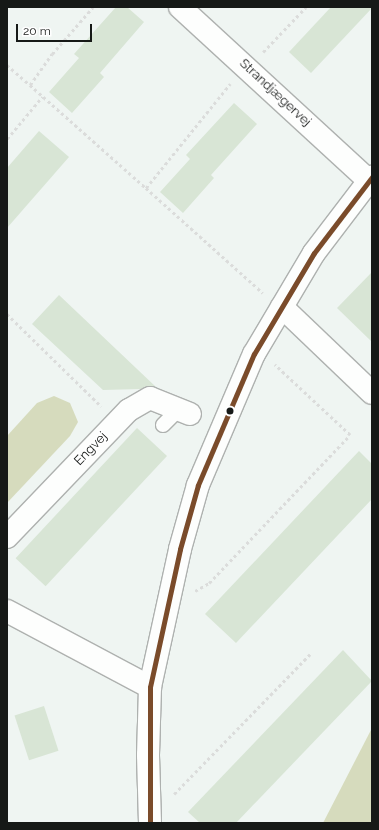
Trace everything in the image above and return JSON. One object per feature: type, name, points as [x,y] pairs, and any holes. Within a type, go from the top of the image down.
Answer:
[{"type":"street","name":"Strandjægervej","points":[[180,7],[246,65],[370,179]]},
{"type":"street","points":[[149,819],[150,686],[180,549],[198,485],[254,354],[314,253],[370,179]]},
{"type":"street","points":[[282,307],[372,393]]},
{"type":"street","name":"Engvej","points":[[7,537],[129,410],[150,398],[185,411]]},
{"type":"street","points":[[7,611],[150,686]]},
{"type":"lane","points":[[163,425],[185,411]]},
{"type":"path","points":[[30,85],[52,54],[93,7]]},
{"type":"path","points":[[146,188],[246,65],[264,52],[306,7]]},
{"type":"path","points":[[7,65],[259,290],[282,307]]},
{"type":"path","points":[[7,138],[42,97]]},
{"type":"path","points":[[7,314],[117,423]]},
{"type":"path","points":[[168,608],[209,583],[350,435],[275,364],[254,354]]},
{"type":"path","points":[[149,819],[310,654]]},
{"type":"green space","points":[[54,396],[70,403],[78,422],[70,436],[7,503],[7,436],[37,403]]},
{"type":"green space","points":[[372,728],[372,823],[323,823]]},
{"type":"building","points":[[116,7],[127,7],[144,22],[100,73],[104,77],[72,113],[49,92],[79,58],[74,54]]},
{"type":"building","points":[[331,7],[372,8],[311,73],[289,52]]},
{"type":"building","points":[[234,103],[257,124],[211,175],[214,178],[183,213],[160,192],[190,159],[186,155]]},
{"type":"building","points":[[39,131],[69,157],[7,228],[7,168]]},
{"type":"building","points":[[372,272],[372,342],[337,308]]},
{"type":"building","points":[[59,295],[156,387],[149,386],[141,389],[103,390],[32,324]]},
{"type":"building","points":[[137,428],[167,456],[46,586],[16,558]]},
{"type":"building","points":[[359,451],[372,464],[372,499],[236,643],[205,614]]},
{"type":"building","points":[[343,650],[372,681],[236,823],[200,823],[188,812]]},
{"type":"building","points":[[44,706],[59,751],[29,760],[15,716]]},
{"type":"transit line","points":[[150,823],[150,687],[180,549],[198,485],[254,354],[314,253],[372,177]]}]
